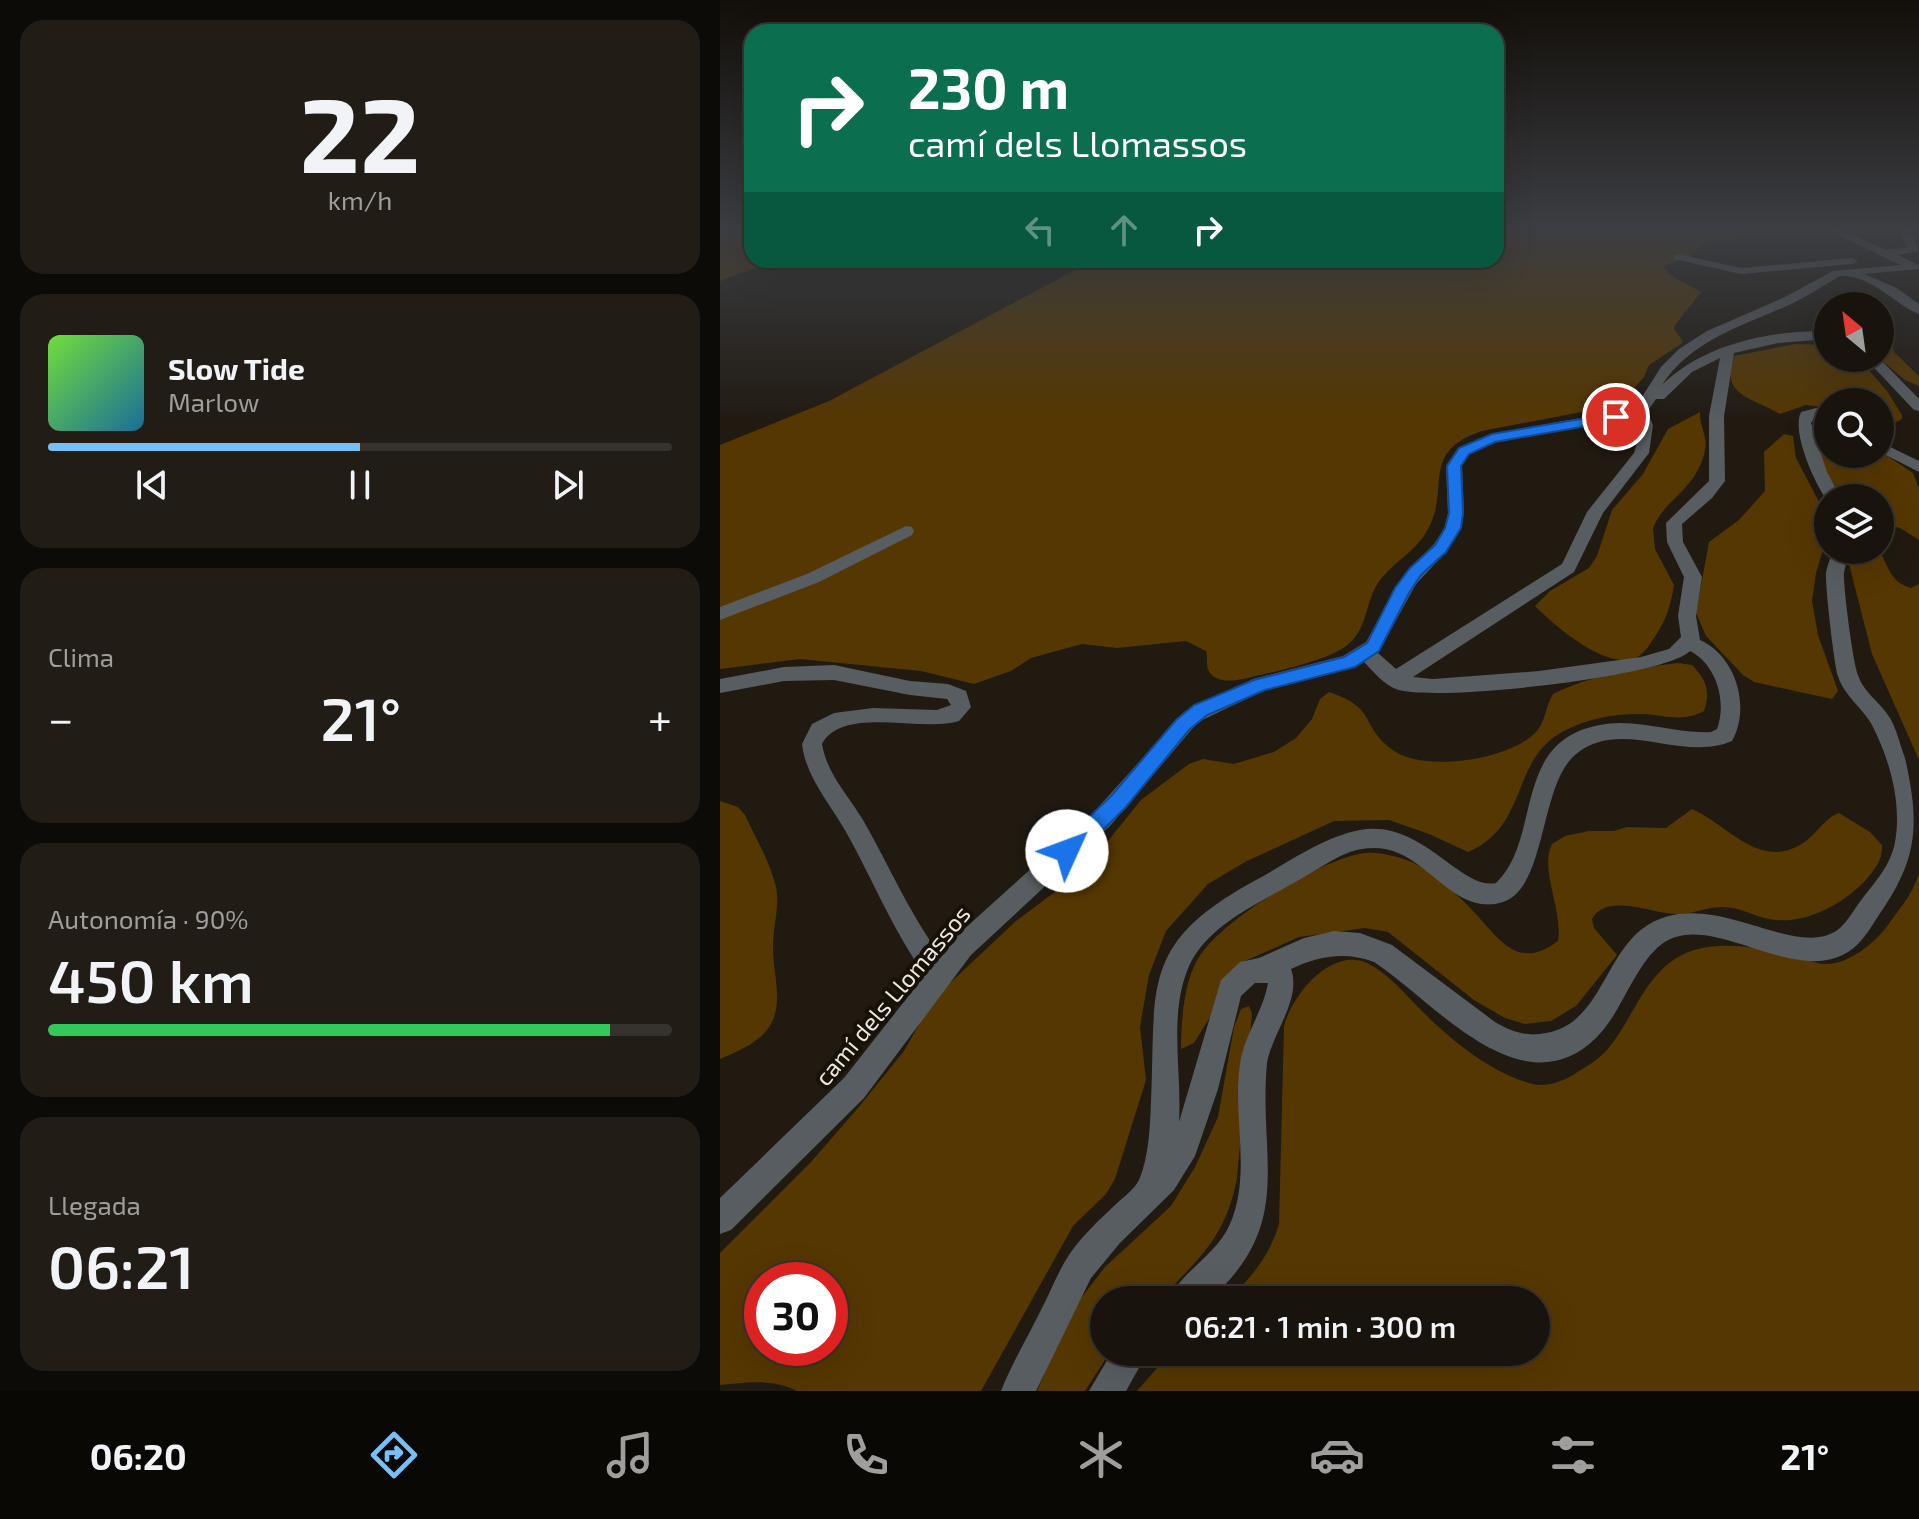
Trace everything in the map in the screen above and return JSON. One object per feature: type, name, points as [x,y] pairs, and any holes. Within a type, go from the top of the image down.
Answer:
[{"type":"street","points":[[1394,679],[1568,568],[1578,553],[1593,516],[1639,458],[1645,438],[1643,408],[1660,377],[1692,345],[1800,293]]},
{"type":"street","points":[[1896,293],[1919,310]]},
{"type":"street","points":[[1728,352],[1717,410],[1713,456],[1717,481],[1706,495],[1677,518],[1674,527],[1675,542],[1693,577],[1687,616],[1691,633],[1689,643],[1676,654],[1656,661],[1539,678],[1433,686],[1406,685],[1394,679],[1366,653],[1379,639],[1409,581],[1440,548],[1453,528],[1456,513],[1454,466],[1463,451],[1492,438],[1588,423],[1643,408],[1691,366],[1728,352],[1787,336],[1814,335]]},
{"type":"street","points":[[1885,372],[1919,407]]},
{"type":"street","points":[[1814,413],[1806,415],[1804,423],[1814,456]]},
{"type":"street","points":[[1894,454],[1919,467]]},
{"type":"street","points":[[720,614],[813,578],[906,531]]},
{"type":"street","points":[[1018,1391],[1080,1267],[1109,1232],[1150,1193],[1185,1146],[1204,1089],[1230,989],[1249,971],[1324,944],[1362,944],[1404,964],[1465,1017],[1497,1038],[1510,1045],[1537,1049],[1572,1038],[1598,1017],[1634,953],[1664,927],[1690,921],[1786,945],[1816,948],[1838,944],[1848,937],[1893,877],[1906,847],[1910,815],[1905,788],[1881,721],[1848,676],[1835,574],[1838,564]]},
{"type":"street","points":[[1150,1193],[1162,1146],[1165,1118],[1170,983],[1180,955],[1197,933],[1273,883],[1337,846],[1361,838],[1401,843],[1424,855],[1469,890],[1487,895],[1501,893],[1527,854],[1545,779],[1557,760],[1572,746],[1595,734],[1615,729],[1699,742],[1713,741],[1725,735],[1731,722],[1731,706],[1718,667],[1705,651],[1689,643]]},
{"type":"street","name":"camí dels Llomassos","points":[[720,1219],[854,1088],[893,1041],[940,975],[979,930],[1102,819],[1191,717],[1260,684],[1340,666],[1366,653]]},
{"type":"street","points":[[720,686],[770,676],[824,672],[911,688],[949,691],[959,696],[961,707],[952,716],[850,717],[822,727],[812,744],[816,762],[853,822],[910,931],[940,975]]},
{"type":"street","points":[[1200,1286],[1233,1254],[1242,1238],[1253,1203],[1256,1159],[1253,1066],[1258,1039],[1283,982],[1280,974],[1267,967]]},
{"type":"street","points":[[1106,1391],[1122,1366]]},
{"type":"shaded area","points":[[1032,293],[1700,293],[1675,325],[1674,329],[1683,341],[1681,344],[1649,365],[1644,377],[1626,397],[1608,407],[1482,431],[1450,449],[1443,460],[1434,514],[1428,529],[1375,588],[1361,627],[1345,647],[1300,665],[1234,680],[1221,680],[1211,674],[1207,667],[1206,651],[1186,641],[1117,648],[1082,644],[1031,658],[1011,671],[974,684],[921,671],[800,659],[720,669],[720,445],[829,401]]},
{"type":"shaded area","points":[[1795,344],[1814,345],[1814,372],[1870,372],[1884,388],[1814,388],[1814,406],[1806,405],[1780,414],[1735,388],[1731,380],[1734,356]]},
{"type":"shaded area","points":[[1894,352],[1919,376],[1919,386],[1894,371]]},
{"type":"shaded area","points":[[1894,402],[1902,415],[1902,419],[1894,423]]},
{"type":"shaded area","points":[[1700,412],[1706,445],[1701,464],[1653,528],[1655,549],[1674,585],[1667,613],[1652,641],[1639,656],[1620,660],[1607,657],[1579,643],[1535,606],[1550,591],[1589,568],[1597,556],[1612,510],[1643,474],[1668,429]]},
{"type":"shaded area","points":[[1784,434],[1793,436],[1796,458],[1814,492],[1814,564],[1819,564],[1812,601],[1818,635],[1838,691],[1832,699],[1754,682],[1743,675],[1706,636],[1696,613],[1709,542],[1739,520],[1765,491],[1764,452]]},
{"type":"shaded area","points":[[1894,460],[1913,473],[1919,489],[1919,540],[1894,526],[1894,484],[1834,484],[1824,468],[1894,468]]},
{"type":"shaded area","points":[[1849,564],[1886,564],[1899,582],[1911,588],[1919,584],[1919,760],[1872,654]]},
{"type":"shaded area","points":[[1678,663],[1692,665],[1704,681],[1707,692],[1704,711],[1682,717],[1624,714],[1592,720],[1562,732],[1546,744],[1534,759],[1501,826],[1487,841],[1468,852],[1389,820],[1334,821],[1245,862],[1208,884],[1166,931],[1149,975],[1140,1027],[1146,1080],[1115,1179],[1106,1194],[1073,1226],[981,1391],[797,1391],[769,1383],[720,1385],[720,1253],[810,1163],[858,1108],[904,1051],[934,998],[1016,921],[1071,880],[1095,857],[1141,800],[1189,764],[1203,759],[1234,764],[1274,752],[1296,738],[1312,719],[1320,699],[1329,692],[1355,704],[1390,748],[1404,756],[1442,762],[1485,756],[1522,742],[1535,733],[1541,724],[1553,694],[1598,677]]},
{"type":"shaded area","points":[[720,801],[738,807],[745,815],[775,883],[777,898],[773,945],[777,1000],[773,1021],[767,1030],[745,1047],[720,1059]]},
{"type":"shaded area","points":[[1692,809],[1743,842],[1770,852],[1785,851],[1800,845],[1839,813],[1870,832],[1882,845],[1881,856],[1868,878],[1855,890],[1821,912],[1795,919],[1769,919],[1727,907],[1679,914],[1620,905],[1599,911],[1592,919],[1594,928],[1617,955],[1576,1006],[1551,1021],[1525,1024],[1505,1018],[1474,1000],[1388,932],[1365,928],[1299,937],[1245,961],[1194,1043],[1181,1049],[1187,987],[1201,954],[1230,924],[1250,909],[1319,868],[1365,853],[1386,854],[1412,862],[1453,892],[1510,948],[1531,953],[1544,950],[1558,941],[1559,929],[1548,865],[1552,844],[1565,836],[1589,831],[1614,831],[1627,827],[1666,828]]},
{"type":"shaded area","points":[[1919,873],[1919,1391],[1137,1391],[1159,1366],[1550,1366],[1550,1286],[1241,1286],[1259,1265],[1279,1224],[1284,1026],[1304,988],[1327,968],[1353,960],[1375,967],[1473,1055],[1518,1079],[1538,1085],[1548,1084],[1573,1075],[1603,1054],[1651,983],[1672,961],[1686,953],[1711,946],[1740,946],[1832,964],[1868,946],[1909,895]]},
{"type":"shaded area","points":[[1249,1006],[1252,1014],[1237,1178],[1218,1232],[1172,1286],[1090,1286],[1105,1267],[1171,1206],[1195,1167],[1218,1117],[1234,1027],[1241,1009]]},
{"type":"shaded area","points":[[1090,1286],[1090,1366],[1101,1366],[1085,1391],[1037,1391],[1071,1311]]},
{"type":"route","points":[[1067,851],[1119,801],[1183,725],[1201,710],[1260,684],[1329,669],[1358,659],[1373,647],[1401,592],[1416,571],[1447,540],[1453,528],[1456,513],[1454,466],[1463,451],[1492,438],[1616,417]]}]
